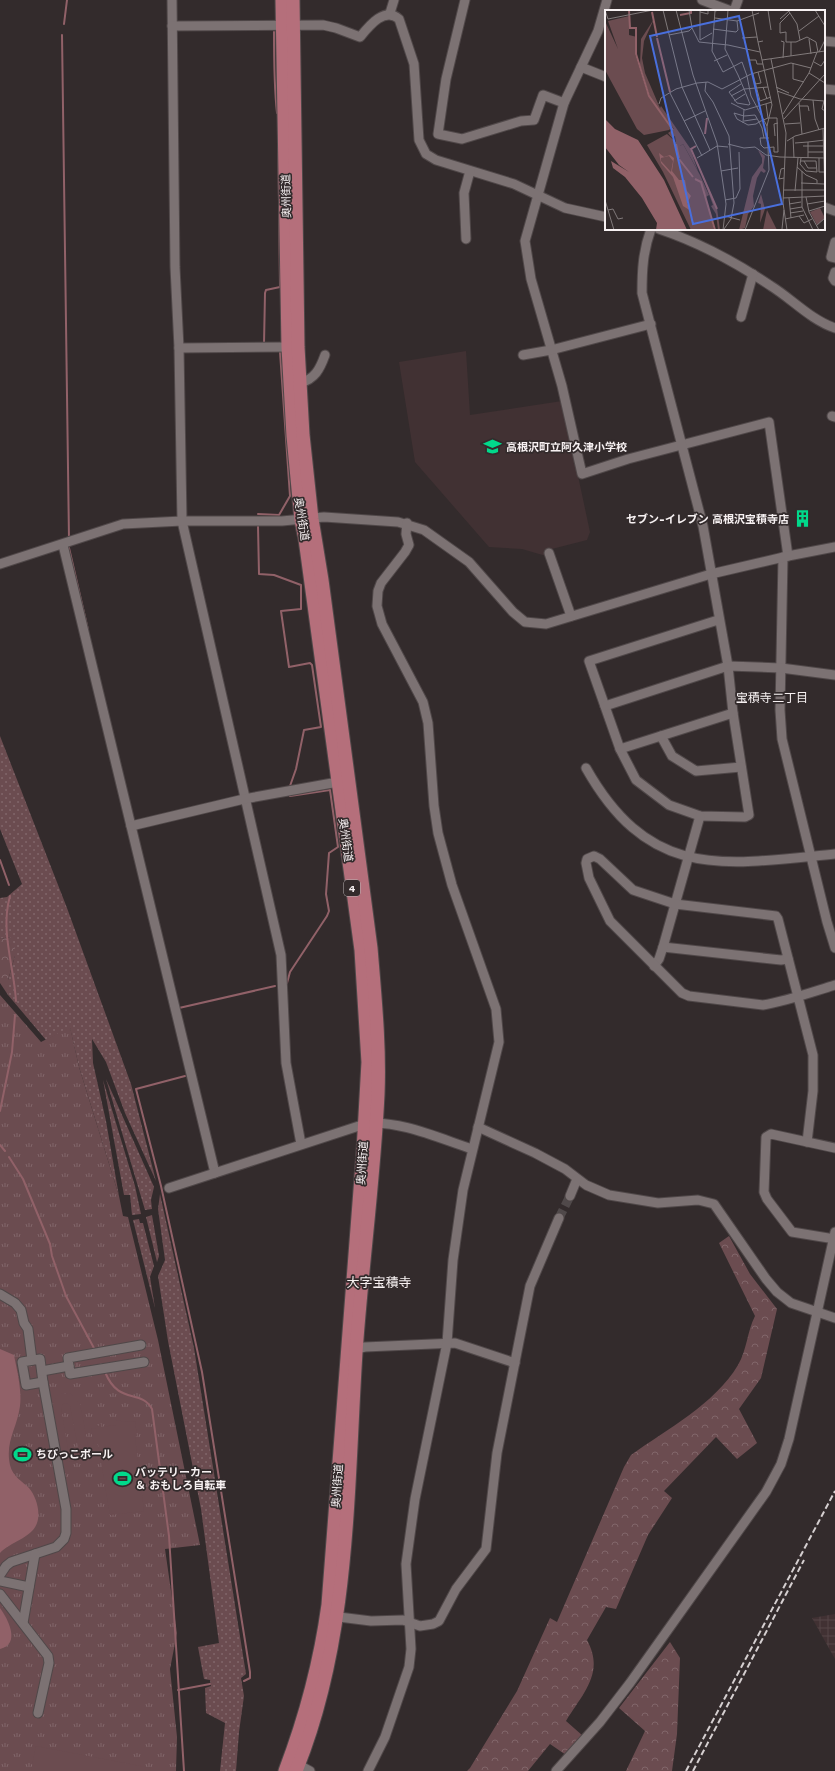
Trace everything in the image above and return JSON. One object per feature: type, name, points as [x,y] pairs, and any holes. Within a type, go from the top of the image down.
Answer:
[{"type":"highway","name":"奥州街道","points":[[282,0],[288,25],[306,519],[305,539],[361,950],[366,1008],[370,1123],[346,1520],[332,1616],[321,1648],[311,1696],[303,1723],[285,1771]]},
{"type":"highway","name":"奥州街道","points":[[293,0],[288,25],[288,347],[293,436],[306,519],[323,588],[371,948],[378,1054],[370,1123],[332,1616],[332,1652],[302,1769]]},
{"type":"street","points":[[172,0],[175,267],[179,348],[182,521],[244,799],[281,955],[286,1064],[301,1144]]},
{"type":"street","points":[[390,13],[394,0]]},
{"type":"street","points":[[466,0],[446,79],[438,134],[462,139],[521,121],[534,120],[543,95],[564,103]]},
{"type":"street","points":[[605,10],[607,0]]},
{"type":"street","points":[[702,0],[729,10]]},
{"type":"street","points":[[733,10],[738,0]]},
{"type":"street","points":[[605,11],[598,31],[564,103],[537,195],[525,241],[525,250],[531,279],[562,386],[582,474],[628,459],[683,446],[769,422],[786,556],[780,710],[782,739],[827,922],[835,948]]},
{"type":"street","points":[[172,26],[329,26],[360,37],[380,17],[390,13]]},
{"type":"street","points":[[390,13],[399,19],[414,64],[419,140],[426,154],[436,160],[506,181],[565,208],[605,216]]},
{"type":"street","points":[[581,67],[605,77]]},
{"type":"street","points":[[825,89],[835,90]]},
{"type":"street","points":[[466,239],[464,193],[470,171]]},
{"type":"street","points":[[825,207],[835,211]]},
{"type":"street","points":[[651,230],[645,244],[642,264],[642,293],[703,526],[718,620],[728,666],[732,713],[750,816],[700,816],[668,805],[636,780],[620,749],[589,661],[718,620]]},
{"type":"street","points":[[662,230],[682,237],[753,274],[815,317],[835,328]]},
{"type":"street","points":[[835,242],[831,257],[835,258]]},
{"type":"street","points":[[835,272],[833,278],[835,281]]},
{"type":"street","points":[[741,317],[753,274]]},
{"type":"street","points":[[523,355],[551,350],[651,324]]},
{"type":"street","points":[[179,348],[288,347]]},
{"type":"street","points":[[300,383],[308,381],[315,375],[325,355]]},
{"type":"street","points":[[0,564],[63,545],[123,524],[182,521],[306,519],[324,517],[407,523],[424,530],[469,562],[513,612],[525,622],[546,624],[711,574],[786,556],[835,547]]},
{"type":"street","points":[[368,1771],[385,1737],[409,1667],[410,1622],[406,1564],[415,1499],[447,1343],[456,1232],[463,1190],[472,1149],[498,1052],[498,1019],[443,854],[434,806],[428,723],[423,702],[382,624],[376,606],[378,591],[381,583],[409,545],[406,534],[407,523]]},
{"type":"street","points":[[63,545],[215,1173]]},
{"type":"street","points":[[549,553],[571,616]]},
{"type":"street","points":[[604,706],[728,666],[781,668],[835,675]]},
{"type":"street","points":[[620,749],[732,713]]},
{"type":"street","points":[[661,736],[672,756],[696,771],[741,766]]},
{"type":"street","points":[[586,768],[606,800],[634,829],[660,847],[688,856],[723,862],[835,854]]},
{"type":"street","points":[[131,826],[244,799],[338,782]]},
{"type":"street","points":[[654,966],[659,959],[663,947],[700,816]]},
{"type":"street","points":[[807,1142],[813,1091],[813,1054],[798,995],[776,916],[675,904],[633,890],[600,859],[590,856],[587,859],[586,863],[589,878],[606,914],[615,926],[682,993],[688,996],[763,1005],[798,995],[835,985]]},
{"type":"street","points":[[663,947],[780,960],[788,959]]},
{"type":"street","points":[[169,1188],[301,1144],[370,1123],[400,1126],[472,1149]]},
{"type":"street","points":[[478,1127],[565,1169],[577,1179],[609,1195],[658,1203],[698,1200],[714,1204],[766,1280],[777,1292],[791,1303],[835,1318]]},
{"type":"street","points":[[556,1771],[600,1722],[630,1683],[766,1492],[781,1464],[789,1438],[834,1237],[792,1232],[766,1199],[764,1192],[766,1137],[771,1134],[835,1148]]},
{"type":"street","points":[[570,1196],[577,1179]]},
{"type":"street","points":[[332,1616],[371,1621],[403,1620],[420,1626],[433,1624],[439,1621],[456,1589],[486,1549],[497,1453],[533,1276],[559,1218]]},
{"type":"street","points":[[0,1294],[15,1303],[21,1310],[24,1323],[28,1329],[32,1360]]},
{"type":"street","points":[[356,1349],[364,1347],[455,1343],[515,1363]]},
{"type":"street","points":[[141,1345],[68,1358],[70,1374],[144,1362]]},
{"type":"street","points":[[0,1575],[6,1566],[11,1562],[56,1547],[61,1543],[66,1533],[66,1509],[40,1359],[22,1362],[26,1385],[43,1382]]},
{"type":"street","points":[[42,1371],[69,1366]]},
{"type":"street","points":[[22,1623],[35,1554]]},
{"type":"street","points":[[0,1581],[29,1587]]},
{"type":"street","points":[[0,1594],[49,1660],[38,1713]]},
{"type":"shaded area","name":"高根沢町立阿久津小学校","points":[[466,351],[470,415],[562,401],[590,532],[587,540],[544,551],[546,556],[522,549],[489,547],[415,462],[399,362]]},
{"type":"shaded area","points":[[0,1349],[14,1355],[20,1387],[19,1414],[9,1449],[10,1465],[15,1476],[32,1491],[37,1504],[38,1519],[31,1532],[0,1553]]},
{"type":"shaded area","name":"ちびっこポール","points":[[21,1449],[25,1449],[27,1450],[27,1458],[21,1459],[18,1456],[18,1452]]},
{"type":"shaded area","points":[[0,1608],[9,1624],[11,1637],[10,1642],[0,1649]]},
{"type":"shaded area","points":[[835,1614],[835,1659],[812,1618]]},
{"type":"green space","points":[[0,736],[67,908],[131,1084],[156,1181],[125,1113],[106,1062],[92,1039],[93,1063],[106,1121],[119,1196],[79,1067],[70,1028],[46,1040],[8,995],[8,980],[15,956],[10,937],[0,939],[0,898],[7,897],[22,884],[0,829]]},
{"type":"green space","points":[[10,937],[15,946],[15,956],[8,980],[8,995],[0,983],[0,939]]},
{"type":"green space","points":[[0,995],[41,1042],[70,1027],[79,1067],[119,1196],[123,1216],[128,1217],[158,1340],[200,1545],[165,1549],[177,1633],[170,1669],[177,1737],[176,1771],[0,1771]]},
{"type":"green space","points":[[106,1079],[154,1187],[151,1200],[152,1209],[145,1210]]},
{"type":"green space","points":[[103,1080],[135,1186],[141,1214],[132,1215],[130,1195],[124,1195]]},
{"type":"green space","points":[[160,1194],[194,1348],[246,1674],[241,1678],[244,1696],[236,1771],[220,1771],[225,1723],[206,1713],[205,1688],[211,1686],[210,1680],[204,1679],[198,1647],[219,1643],[201,1509],[168,1341],[158,1276],[165,1260],[158,1209]]},
{"type":"green space","points":[[152,1215],[159,1256],[157,1262],[146,1217]]},
{"type":"green space","points":[[139,1219],[140,1223],[143,1223],[154,1266],[150,1277],[155,1308],[133,1220]]},
{"type":"green space","points":[[729,1236],[750,1274],[777,1309],[761,1378],[739,1409],[757,1443],[737,1459],[716,1437],[664,1491],[672,1498],[648,1535],[616,1609],[606,1607],[587,1640],[592,1652],[594,1663],[593,1673],[585,1692],[566,1721],[583,1736],[566,1755],[550,1744],[528,1771],[467,1771],[517,1691],[550,1618],[557,1622],[624,1467],[631,1455],[704,1404],[728,1379],[741,1359],[755,1316],[719,1243]]},
{"type":"green space","points":[[61,1393],[71,1394],[80,1404],[88,1445],[85,1457],[79,1461],[70,1462],[61,1457],[54,1432],[52,1413],[56,1398]],"holes":[[[64,1403],[70,1406],[78,1447],[74,1452],[68,1449],[61,1408]]]},
{"type":"green space","name":"バッテリーカー ＆ おもしろ自転車","points":[[116,1420],[126,1422],[135,1421],[137,1436],[135,1437],[144,1511],[110,1515],[98,1444],[94,1444],[91,1429],[96,1428],[101,1423],[101,1427],[116,1425]]},
{"type":"green space","points":[[670,1642],[680,1658],[677,1734],[672,1771],[626,1771],[645,1731],[619,1708]]},
{"type":"green space","points":[[36,1746],[151,1768],[150,1771],[31,1771]]},
{"type":"waterway","points":[[64,24],[67,0]]},
{"type":"waterway","points":[[274,32],[277,113]]},
{"type":"waterway","points":[[62,35],[69,539]]},
{"type":"waterway","points":[[264,344],[265,293],[266,290],[280,287],[278,117]]},
{"type":"waterway","points":[[258,514],[279,515],[290,496],[280,352]]},
{"type":"waterway","points":[[258,526],[259,574],[274,575],[301,585],[301,609],[281,611],[289,667],[310,663],[312,665],[321,727],[304,730],[296,769],[290,786]]},
{"type":"waterway","points":[[69,548],[88,630]]},
{"type":"waterway","points":[[287,983],[290,972],[329,911],[326,894],[329,853],[338,847],[330,790],[290,796]]},
{"type":"waterway","points":[[0,860],[9,885]]},
{"type":"waterway","points":[[10,896],[6,922],[8,948],[16,1001]]},
{"type":"waterway","points":[[179,1008],[275,986]]},
{"type":"waterway","points":[[0,1111],[12,1052],[15,1015]]},
{"type":"waterway","points":[[185,1076],[136,1089],[161,1186],[202,1372],[250,1672],[250,1678],[244,1681]]},
{"type":"waterway","points":[[0,1145],[5,1151]]},
{"type":"waterway","points":[[9,1157],[23,1179],[50,1244],[52,1256],[66,1296],[95,1350]]},
{"type":"waterway","points":[[105,1372],[117,1389],[123,1393],[142,1399],[152,1409],[169,1536],[184,1771]]},
{"type":"waterway","points":[[178,1690],[210,1684]]},
{"type":"tunnel","points":[[559,1218],[570,1196]]},
{"type":"railway","points":[[686,1771],[835,1491]]},
{"type":"railway","points":[[693,1771],[804,1560]]},
{"type":"place","name":"高根沢町立阿久津小学校","points":[[493,447]]},
{"type":"place","name":"セブン-イレブン 高根沢宝積寺店","points":[[802,519]]},
{"type":"place","name":"ちびっこポール","points":[[23,1454]]},
{"type":"place","name":"バッテリーカー ＆ おもしろ自転車","points":[[122,1478]]},
{"type":"district","name":"宝積寺二丁目","points":[[772,698]]},
{"type":"district","name":"大字宝積寺","points":[[379,1282]]}]
